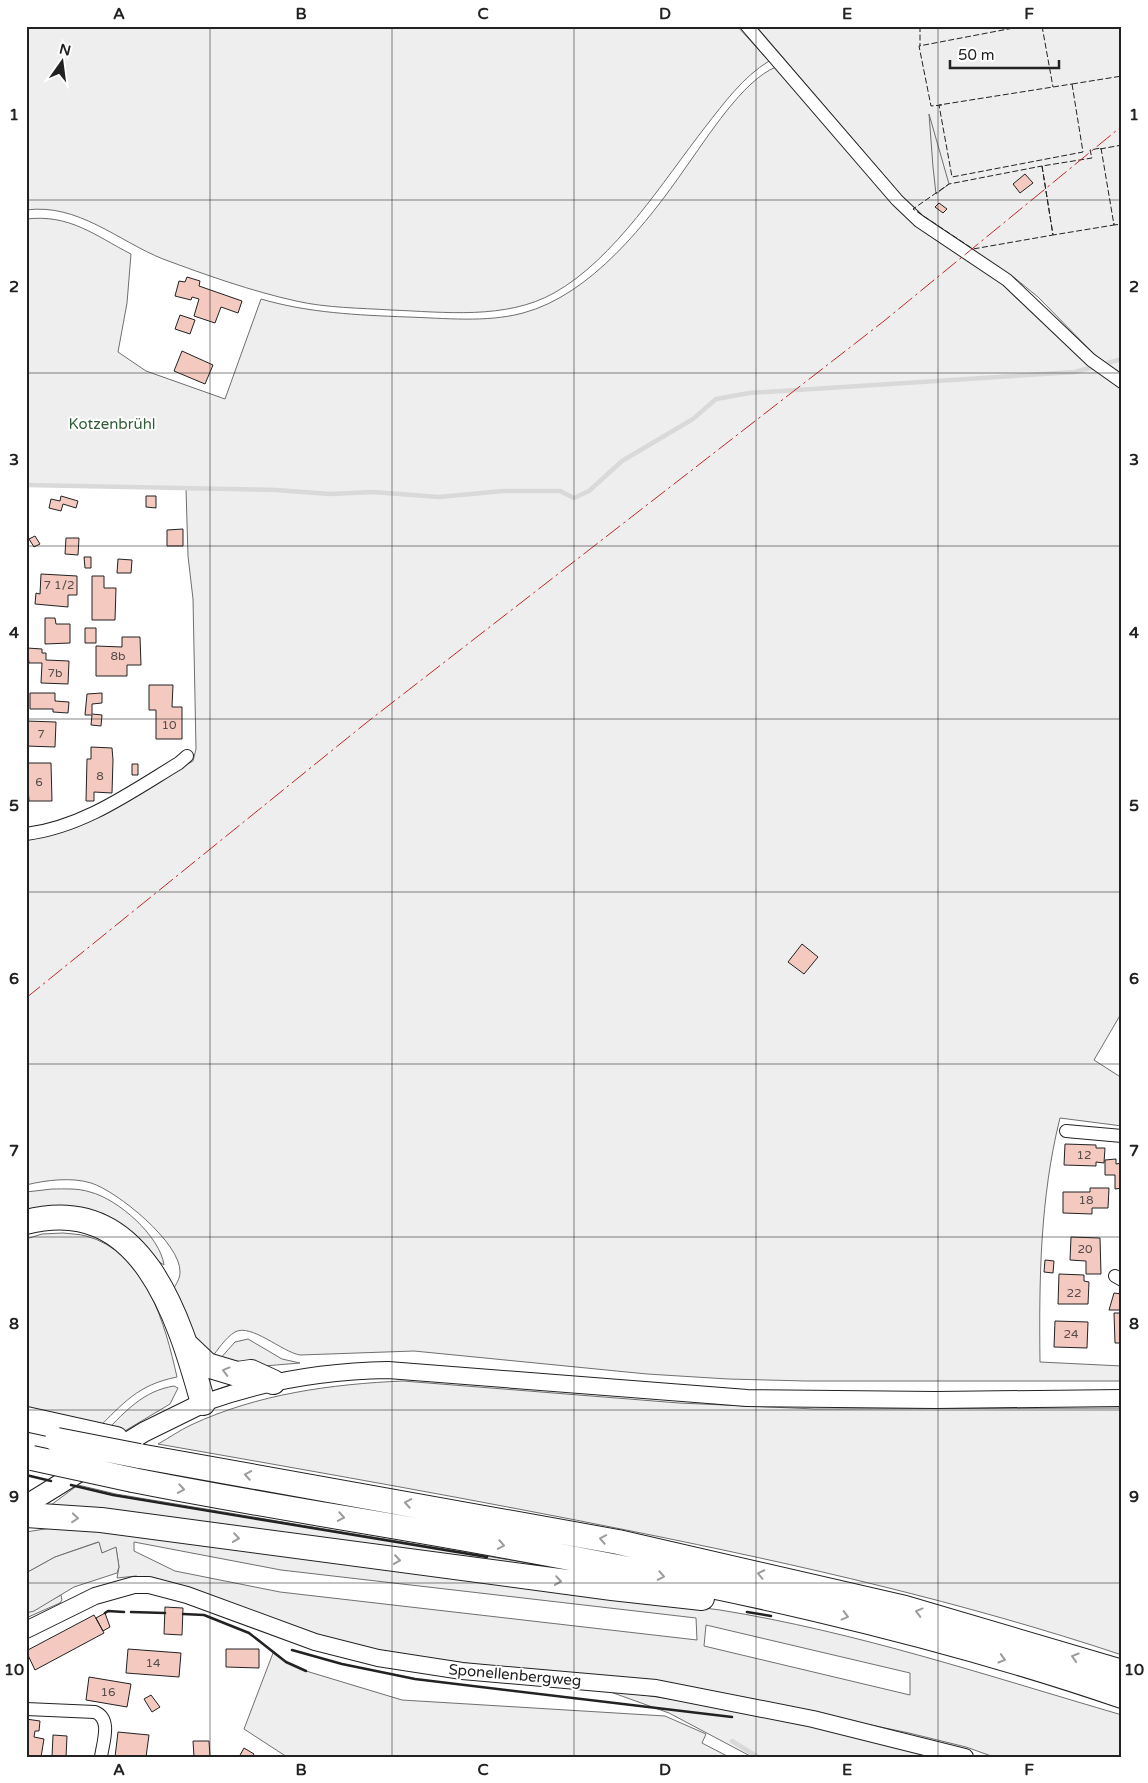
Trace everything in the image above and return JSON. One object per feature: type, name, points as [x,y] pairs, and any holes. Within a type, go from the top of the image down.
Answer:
[{"type":"highway","points":[[26,1222],[44,1218],[68,1217],[90,1222],[110,1231],[131,1245],[157,1280],[184,1342],[203,1403]]},
{"type":"highway","points":[[184,1342],[207,1365],[236,1374],[251,1372],[273,1382]]},
{"type":"highway","points":[[26,1419],[64,1435]]},
{"type":"highway","points":[[26,1432],[116,1439],[150,1458],[618,1542],[905,1608],[1122,1672]]},
{"type":"highway","points":[[29,1457],[134,1480],[495,1544],[798,1604],[968,1649],[1122,1696]]},
{"type":"highway","points":[[26,1515],[101,1520],[669,1595],[798,1604]]},
{"type":"main road","points":[[26,1505],[144,1432],[203,1403]]},
{"type":"street","points":[[747,26],[897,200],[919,221],[1007,280],[1091,360],[1122,382]]},
{"type":"street","points":[[26,834],[53,830],[74,823],[173,767],[187,756]]},
{"type":"street","points":[[1066,1131],[1122,1136]]},
{"type":"street","points":[[203,1403],[273,1382],[348,1371],[388,1370],[747,1398],[936,1400],[1122,1398]]},
{"type":"street","name":"Sponellenbergweg","points":[[26,1630],[118,1588],[149,1585],[187,1595],[315,1642],[378,1658],[452,1670],[656,1688],[813,1719],[965,1757]]},
{"type":"street","points":[[26,1709],[95,1712],[101,1714],[104,1718],[105,1726],[101,1757]]},
{"type":"green space","points":[[26,26],[737,26],[769,61],[734,91],[618,240],[576,278],[554,293],[535,302],[495,311],[453,313],[332,306],[279,297],[163,259],[97,225],[63,212],[45,209],[26,210]]},
{"type":"green space","points":[[756,26],[1122,26],[1122,374],[1095,355],[1038,297],[1016,279],[913,209]]},
{"type":"green space","name":"Kotzenbrühl","points":[[776,67],[901,212],[1003,284],[1089,365],[1122,387],[1122,1012],[1094,1060],[1122,1078],[1122,1126],[1060,1118],[1048,1178],[1042,1239],[1040,1362],[1122,1366],[1122,1381],[806,1381],[728,1379],[647,1374],[414,1351],[300,1355],[249,1331],[242,1330],[228,1337],[211,1358],[191,1330],[173,1290],[180,1275],[178,1260],[159,1233],[146,1220],[116,1196],[91,1183],[76,1180],[59,1180],[26,1185],[26,839],[74,828],[193,761],[196,749],[193,599],[188,556],[186,489],[26,484],[26,219],[42,218],[69,223],[93,233],[131,254],[127,303],[118,352],[146,371],[225,399],[261,299],[297,307],[351,314],[480,319],[523,313],[548,304],[572,290],[616,254],[636,233],[726,111],[751,84]]},
{"type":"green space","points":[[52,1189],[85,1191],[113,1202],[136,1220],[155,1242],[164,1265],[153,1258],[142,1245],[26,1213],[26,1192]]},
{"type":"green space","points":[[63,1233],[86,1236],[107,1244],[124,1257],[138,1274],[150,1293],[159,1313],[177,1377],[163,1380],[141,1390],[123,1403],[96,1430],[26,1412],[26,1239],[42,1234]]},
{"type":"green space","points":[[248,1339],[282,1359],[300,1363],[252,1367],[218,1361],[235,1342]]},
{"type":"green space","points":[[403,1381],[679,1403],[815,1409],[1122,1408],[1122,1655],[942,1601],[820,1571],[517,1509],[158,1444],[187,1427],[216,1414],[268,1398],[322,1388]]},
{"type":"green space","points":[[174,1386],[178,1388],[170,1404],[118,1435],[105,1432],[144,1397],[153,1392]]},
{"type":"green space","points":[[78,1485],[116,1494],[540,1565],[488,1567],[51,1505]]},
{"type":"green space","points":[[57,1527],[75,1527],[720,1610],[771,1619],[922,1656],[1122,1715],[1122,1757],[994,1757],[966,1747],[909,1733],[751,1700],[357,1649],[136,1576],[117,1578],[119,1567],[116,1548],[102,1553],[98,1542],[55,1557],[26,1573],[26,1532]],"holes":[[[134,1542],[281,1570],[696,1618],[697,1640],[280,1592],[175,1571],[134,1551]],[[706,1625],[910,1673],[910,1695],[704,1646]]]},
{"type":"green space","points":[[61,1595],[62,1600],[60,1603],[26,1618],[26,1613]]},
{"type":"green space","points":[[273,1653],[286,1662],[306,1671],[402,1700],[665,1716],[706,1734],[702,1743],[729,1757],[287,1757],[244,1729]]},
{"type":"green space","points":[[605,1690],[689,1702],[772,1718],[936,1757],[752,1757],[669,1713]]},
{"type":"shaded area","points":[[929,114],[949,184],[936,194],[933,167]]},
{"type":"shaded area","points":[[99,1542],[102,1553],[116,1547],[119,1567],[117,1573],[74,1587],[34,1611],[26,1613],[26,1573],[55,1557]]},
{"type":"building","points":[[1025,174],[1033,183],[1020,193],[1013,184]]},
{"type":"building","points":[[939,203],[947,209],[943,213],[935,207]]},
{"type":"building","points":[[187,277],[200,281],[199,286],[242,301],[238,313],[221,307],[215,323],[194,316],[199,299],[192,297],[191,300],[175,296],[179,281],[185,282]]},
{"type":"building","points":[[180,315],[195,320],[190,334],[175,329]]},
{"type":"building","points":[[182,351],[213,365],[205,384],[174,371]]},
{"type":"building","points":[[61,496],[78,501],[76,508],[63,504],[61,511],[49,508],[51,499],[60,501]]},
{"type":"building","points":[[146,496],[156,496],[156,508],[146,507]]},
{"type":"building","points":[[183,529],[183,546],[167,546],[167,530]]},
{"type":"building","points":[[35,536],[40,544],[34,547],[29,539]]},
{"type":"building","points":[[66,538],[79,538],[78,555],[65,554]]},
{"type":"building","points":[[84,557],[91,557],[91,568],[85,568]]},
{"type":"building","points":[[118,559],[132,560],[131,573],[117,573]]},
{"type":"building","points":[[41,574],[77,576],[77,595],[68,595],[68,607],[35,604],[36,593],[40,594]]},
{"type":"building","points":[[92,576],[104,576],[104,588],[116,588],[115,620],[92,620]]},
{"type":"building","points":[[45,618],[55,618],[56,624],[70,624],[70,643],[45,644]]},
{"type":"building","points":[[85,628],[96,628],[96,643],[85,643]]},
{"type":"building","points":[[122,637],[140,637],[141,665],[127,665],[127,676],[96,676],[96,646],[122,647]]},
{"type":"building","points":[[27,648],[42,649],[42,653],[46,653],[46,660],[69,661],[68,684],[41,683],[42,663],[29,663]]},
{"type":"building","points":[[149,685],[173,685],[172,707],[182,707],[182,739],[156,739],[156,710],[149,710]]},
{"type":"building","points":[[30,693],[55,693],[55,701],[69,702],[68,713],[53,712],[53,709],[30,709]]},
{"type":"building","points":[[102,693],[102,703],[92,704],[92,714],[102,715],[101,726],[91,725],[92,715],[85,715],[87,694]]},
{"type":"building","points":[[26,721],[56,722],[55,747],[26,746]]},
{"type":"building","points":[[91,747],[112,748],[112,793],[94,792],[94,801],[86,801],[87,759],[91,759]]},
{"type":"building","points":[[26,763],[51,763],[52,801],[29,801]]},
{"type":"building","points":[[132,764],[138,764],[138,775],[132,775]]},
{"type":"building","points":[[802,944],[818,957],[804,974],[788,962]]},
{"type":"building","points":[[1065,1144],[1096,1145],[1096,1148],[1105,1148],[1104,1163],[1096,1162],[1096,1166],[1064,1165]]},
{"type":"building","points":[[1116,1159],[1116,1164],[1122,1163],[1122,1188],[1115,1189],[1115,1175],[1105,1175],[1105,1160]]},
{"type":"building","points":[[1090,1188],[1109,1188],[1108,1208],[1092,1208],[1092,1214],[1063,1213],[1063,1192],[1090,1192]]},
{"type":"building","points":[[1071,1237],[1100,1238],[1101,1274],[1086,1274],[1086,1261],[1070,1260]]},
{"type":"building","points":[[1045,1260],[1054,1261],[1053,1273],[1044,1272]]},
{"type":"building","points":[[1059,1274],[1084,1275],[1084,1281],[1089,1282],[1088,1304],[1058,1304]]},
{"type":"building","points":[[1114,1293],[1122,1294],[1122,1310],[1109,1310]]},
{"type":"building","points":[[1114,1313],[1122,1313],[1122,1343],[1115,1343]]},
{"type":"building","points":[[1055,1321],[1088,1322],[1087,1348],[1054,1347]]},
{"type":"building","points":[[165,1607],[183,1608],[182,1635],[164,1634]]},
{"type":"building","points":[[105,1613],[110,1627],[103,1631],[96,1618]]},
{"type":"building","points":[[94,1615],[104,1633],[35,1670],[26,1651]]},
{"type":"building","points":[[128,1649],[181,1653],[179,1677],[126,1673]]},
{"type":"building","points":[[226,1649],[259,1649],[259,1668],[226,1667]]},
{"type":"building","points":[[89,1677],[131,1684],[127,1707],[86,1700]]},
{"type":"building","points":[[151,1695],[160,1707],[152,1712],[144,1699]]},
{"type":"building","points":[[26,1719],[40,1721],[39,1731],[35,1731],[34,1737],[44,1739],[41,1757],[26,1757]]},
{"type":"building","points":[[118,1732],[149,1735],[146,1757],[115,1757]]},
{"type":"building","points":[[53,1735],[67,1736],[66,1757],[52,1757]]},
{"type":"building","points":[[193,1741],[209,1741],[210,1757],[194,1757]]},
{"type":"building","points":[[244,1748],[254,1754],[252,1757],[239,1757]]},
{"type":"waterway","points":[[26,485],[276,490],[330,494],[373,492],[439,497],[503,491],[560,491],[574,498],[589,491],[622,461],[693,419],[716,399],[749,393],[1075,372],[1122,359]]},
{"type":"waterway","points":[[732,1741],[758,1757]]},
{"type":"fence","points":[[920,26],[920,46]]},
{"type":"fence","points":[[942,105],[931,106],[919,46],[1024,26]]},
{"type":"fence","points":[[1042,26],[1053,87]]},
{"type":"fence","points":[[1072,84],[1122,76]]},
{"type":"fence","points":[[1072,84],[1083,152],[952,177],[939,105],[1072,84]]},
{"type":"fence","points":[[1100,149],[1122,145]]},
{"type":"fence","points":[[1101,148],[1114,225],[1053,235],[1042,166],[1092,158],[1090,150],[1101,148]]},
{"type":"fence","points":[[1042,166],[1053,235],[973,249],[913,209],[949,184],[1042,166]]},
{"type":"fence","points":[[1114,223],[1114,225],[1122,224]]},
{"type":"wall","points":[[26,1475],[51,1481]]},
{"type":"wall","points":[[71,1485],[113,1495],[487,1557]]},
{"type":"wall","points":[[105,1613],[108,1611],[124,1612]]},
{"type":"wall","points":[[131,1612],[165,1613]]},
{"type":"wall","points":[[747,1612],[771,1616]]},
{"type":"wall","points":[[183,1614],[204,1615],[249,1633],[286,1662],[306,1671]]},
{"type":"wall","points":[[292,1650],[342,1664],[415,1679],[732,1717]]},
{"type":"power","points":[[26,998],[366,723],[884,321],[1122,126]]}]
